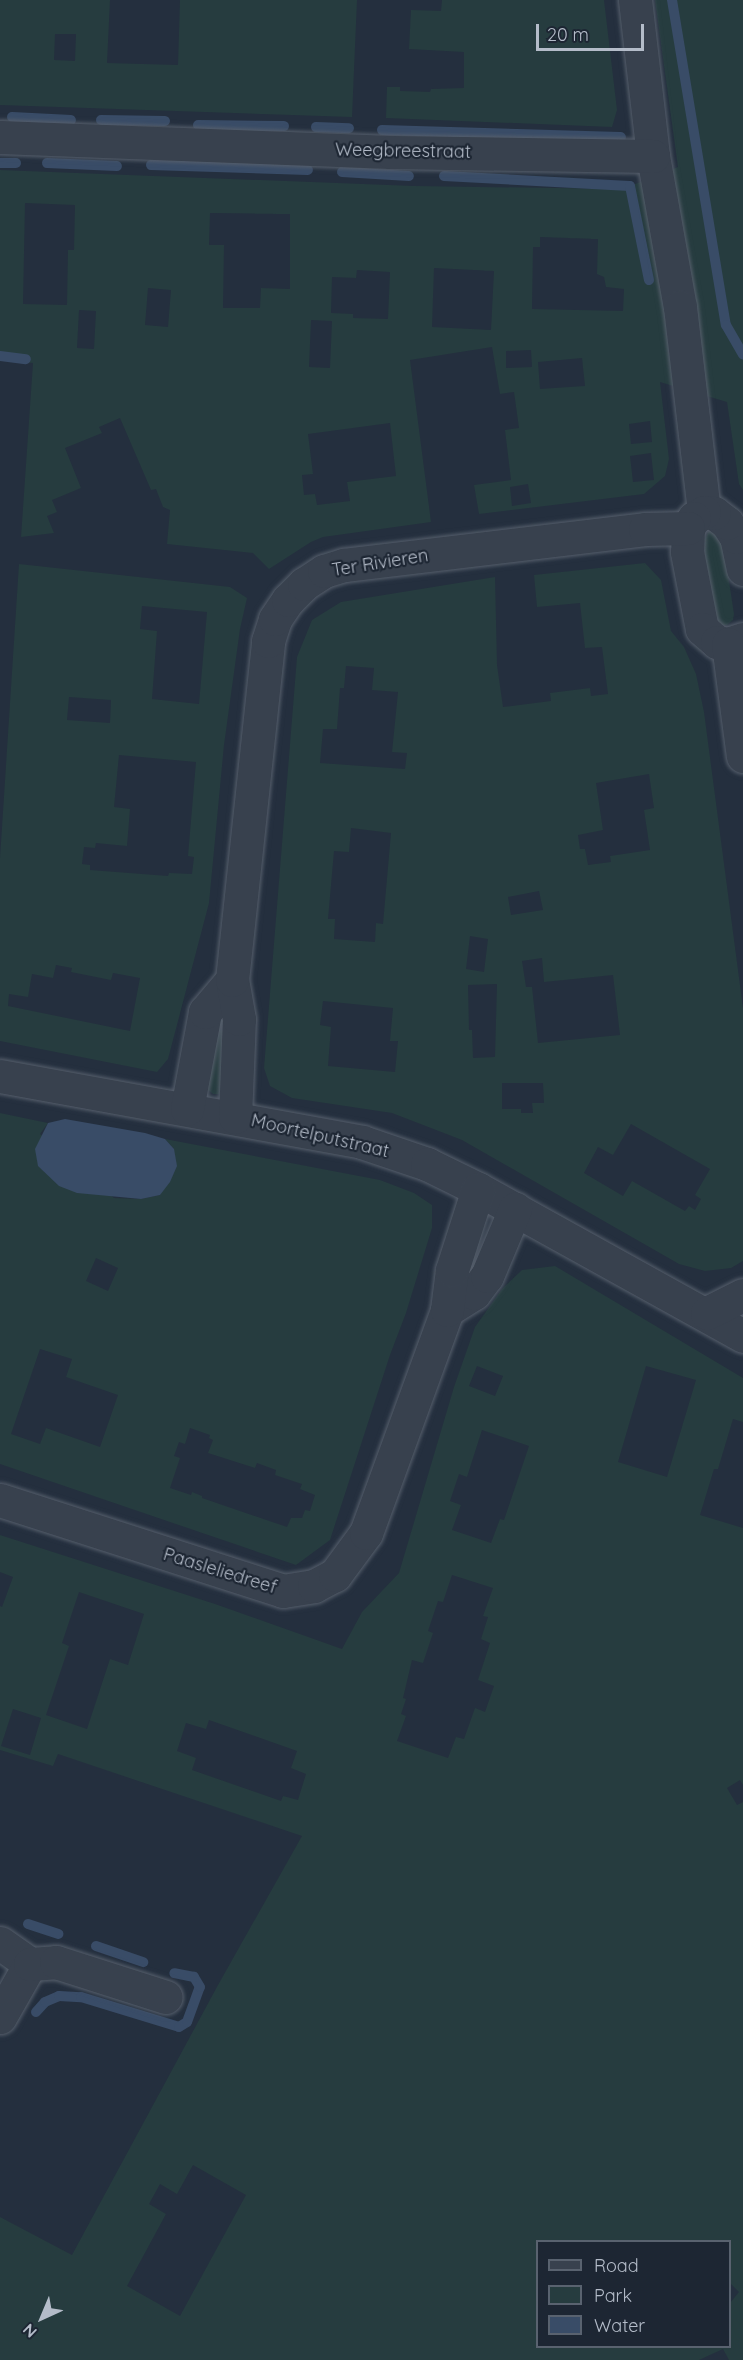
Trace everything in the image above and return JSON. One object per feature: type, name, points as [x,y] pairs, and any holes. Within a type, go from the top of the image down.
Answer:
[{"type":"street","points":[[635,0],[653,156],[680,307],[696,520],[687,552],[698,618],[709,636],[717,642],[736,641],[743,756]]},
{"type":"street","name":"Weegbreestraat","points":[[0,137],[391,152],[653,156]]},
{"type":"street","points":[[696,520],[714,513],[727,523],[736,537],[743,569]]},
{"type":"street","name":"Ter Rivieren","points":[[235,1117],[239,1019],[232,980],[268,641],[275,619],[288,600],[304,584],[324,571],[344,566],[645,530],[696,520]]},
{"type":"street","points":[[186,1109],[205,1012],[232,980]]},
{"type":"street","name":"Moortelputstraat","points":[[0,1076],[235,1117],[362,1142],[427,1164],[478,1189],[707,1313],[743,1336]]},
{"type":"street","name":"Paasleliedreef","points":[[0,1500],[283,1591],[314,1586],[335,1575],[366,1533],[447,1310],[452,1270],[478,1189]]},
{"type":"street","points":[[447,1310],[474,1293],[487,1276],[515,1209]]},
{"type":"street","points":[[707,1313],[743,1295]]},
{"type":"street","points":[[0,1943],[30,1964],[56,1962],[166,1997]]},
{"type":"street","points":[[0,2017],[30,1964]]},
{"type":"green space","points":[[0,0],[110,0],[107,63],[178,65],[180,0],[357,0],[352,117],[0,105]],"holes":[[[55,34],[76,34],[75,61],[54,60]]]},
{"type":"green space","points":[[442,0],[604,0],[617,110],[612,127],[386,118],[387,87],[400,87],[400,91],[430,92],[431,89],[464,88],[464,52],[409,49],[411,10],[441,11]]},
{"type":"green space","points":[[655,0],[743,0],[743,490],[739,484],[727,402],[660,382],[669,459],[665,476],[644,494],[479,514],[474,485],[511,480],[505,430],[519,428],[514,392],[500,394],[492,347],[410,360],[431,522],[323,537],[311,542],[269,569],[253,553],[167,544],[170,510],[163,507],[156,489],[151,490],[120,418],[99,427],[102,433],[65,448],[81,488],[52,500],[57,512],[47,516],[54,533],[21,537],[33,363],[0,360],[0,170],[414,186],[623,189],[678,167]],"holes":[[[25,203],[75,205],[74,250],[68,250],[67,305],[23,304]],[[210,213],[290,214],[290,289],[261,288],[260,308],[223,308],[224,245],[209,245]],[[540,237],[598,239],[597,274],[604,277],[606,287],[624,289],[623,311],[532,309],[533,247],[540,247]],[[434,268],[494,271],[491,330],[432,327]],[[357,270],[390,272],[388,319],[353,318],[353,314],[331,313],[332,277],[356,278]],[[148,288],[171,290],[168,327],[145,325]],[[79,310],[96,311],[94,349],[77,348]],[[311,320],[332,321],[330,368],[309,367]],[[531,350],[532,367],[506,368],[506,351]],[[582,358],[585,386],[540,389],[538,362]],[[650,421],[652,442],[631,444],[629,424]],[[390,423],[396,476],[347,482],[350,501],[317,505],[315,494],[304,495],[302,475],[313,474],[308,434]],[[651,453],[654,480],[633,482],[630,456]],[[528,484],[531,503],[512,506],[510,487]]]},
{"type":"green space","points":[[712,530],[723,541],[734,614],[733,620],[727,625],[720,625],[712,614],[703,544],[708,532]]},
{"type":"green space","points":[[645,563],[661,580],[671,631],[684,647],[696,674],[704,712],[743,1008],[743,1261],[731,1268],[705,1271],[679,1264],[462,1140],[392,1113],[292,1098],[270,1086],[264,1068],[297,657],[312,620],[341,602],[495,577],[497,665],[503,707],[551,701],[550,693],[590,688],[591,696],[608,694],[602,647],[585,648],[580,603],[537,607],[534,575]],"holes":[[[346,666],[374,668],[372,690],[398,692],[392,752],[407,753],[405,769],[320,763],[323,729],[337,729],[340,688],[344,688]],[[649,774],[654,808],[644,810],[650,850],[610,856],[611,862],[588,865],[585,849],[580,849],[578,835],[603,830],[596,783]],[[351,828],[391,833],[383,924],[376,923],[375,942],[334,939],[335,919],[328,919],[334,851],[349,852]],[[539,891],[543,910],[511,915],[508,897]],[[470,936],[488,939],[484,972],[466,969]],[[542,958],[544,982],[613,975],[620,1035],[538,1043],[532,987],[526,987],[522,961]],[[497,984],[495,1057],[473,1058],[472,1030],[469,1030],[468,985]],[[323,1001],[393,1008],[390,1041],[398,1041],[395,1072],[328,1066],[331,1027],[320,1025]],[[502,1083],[543,1083],[544,1103],[532,1103],[533,1113],[521,1113],[521,1109],[502,1109]],[[631,1124],[710,1169],[695,1195],[701,1199],[695,1210],[689,1206],[685,1211],[632,1181],[623,1196],[584,1173],[598,1147],[613,1155]]]},
{"type":"green space","points":[[19,564],[230,587],[247,598],[240,629],[224,745],[209,903],[168,1059],[157,1072],[0,1041],[0,858]],"holes":[[[142,606],[207,612],[199,704],[152,699],[157,631],[140,629]],[[69,697],[111,700],[110,723],[67,720]],[[119,755],[196,762],[188,856],[194,857],[192,874],[169,873],[168,876],[90,870],[90,865],[82,864],[84,847],[95,848],[96,843],[127,846],[130,809],[114,807]],[[56,965],[72,968],[71,972],[111,980],[113,973],[140,978],[130,1031],[8,1006],[9,994],[28,997],[32,974],[53,978]]]},
{"type":"green space","points":[[217,1029],[226,1031],[222,1089],[219,1094],[213,1094],[205,1087]]},
{"type":"green space","points":[[0,1113],[48,1123],[40,1134],[114,1198],[141,1199],[160,1195],[174,1149],[165,1139],[380,1180],[414,1193],[432,1205],[432,1228],[330,1540],[296,1565],[0,1464]],"holes":[[[96,1258],[118,1268],[108,1291],[86,1281]],[[40,1349],[72,1359],[66,1377],[118,1395],[100,1447],[46,1428],[40,1444],[11,1434]],[[190,1428],[210,1435],[209,1438],[213,1440],[208,1453],[255,1468],[257,1463],[276,1470],[275,1475],[302,1484],[300,1489],[315,1495],[310,1511],[305,1510],[302,1518],[291,1518],[287,1527],[202,1498],[192,1492],[191,1495],[170,1488],[180,1458],[174,1456],[179,1442],[185,1444]]]},
{"type":"green space","points":[[555,1266],[743,1378],[743,1422],[733,1419],[718,1469],[714,1469],[700,1515],[743,1528],[743,1785],[740,1780],[727,1788],[737,1805],[743,1802],[743,2360],[729,2360],[723,2349],[699,2360],[0,2360],[0,2217],[72,2255],[218,1985],[302,1836],[58,1754],[53,1766],[0,1750],[0,1606],[2,1607],[13,1577],[0,1572],[0,1535],[215,1604],[342,1649],[362,1612],[399,1573],[454,1387],[475,1327],[502,1289],[522,1270]],"holes":[[[477,1366],[503,1376],[495,1396],[469,1386]],[[646,1366],[696,1380],[667,1477],[618,1462]],[[482,1430],[529,1446],[504,1520],[500,1519],[491,1543],[452,1530],[461,1505],[450,1501],[459,1474],[467,1477]],[[452,1575],[493,1588],[483,1616],[488,1617],[481,1639],[490,1643],[478,1680],[494,1686],[485,1712],[475,1708],[464,1739],[456,1737],[448,1758],[397,1741],[406,1716],[401,1714],[406,1699],[403,1698],[412,1660],[423,1663],[433,1633],[428,1631],[438,1601],[443,1602]],[[79,1592],[144,1614],[128,1665],[110,1659],[87,1729],[46,1715],[69,1646],[62,1643]],[[13,1709],[41,1718],[30,1755],[1,1746]],[[209,1720],[297,1751],[291,1768],[306,1774],[298,1800],[283,1796],[281,1801],[192,1770],[196,1758],[177,1751],[186,1723],[206,1729]],[[193,2165],[246,2195],[180,2316],[127,2286],[166,2214],[149,2204],[160,2184],[177,2194]]]},
{"type":"water","points":[[65,1119],[145,1133],[165,1139],[174,1149],[177,1166],[170,1182],[160,1195],[141,1199],[77,1193],[59,1186],[38,1166],[35,1149],[48,1123]]},
{"type":"waterway","points":[[672,0],[726,325],[743,354]]},
{"type":"waterway","points":[[12,117],[71,120]]},
{"type":"waterway","points":[[101,120],[165,121]]},
{"type":"waterway","points":[[198,125],[284,126]]},
{"type":"waterway","points":[[316,127],[349,128]]},
{"type":"waterway","points":[[382,130],[621,137]]},
{"type":"waterway","points":[[0,163],[16,163]]},
{"type":"waterway","points":[[47,163],[117,166]]},
{"type":"waterway","points":[[151,165],[308,170]]},
{"type":"waterway","points":[[342,172],[409,176]]},
{"type":"waterway","points":[[444,176],[630,186],[649,280]]},
{"type":"waterway","points":[[0,356],[26,359]]},
{"type":"waterway","points":[[28,1924],[58,1934]]},
{"type":"waterway","points":[[96,1946],[143,1962]]},
{"type":"waterway","points":[[36,2012],[45,2002],[59,1996],[81,1997],[179,2027],[187,2022],[200,1987],[194,1977],[174,1973]]}]
